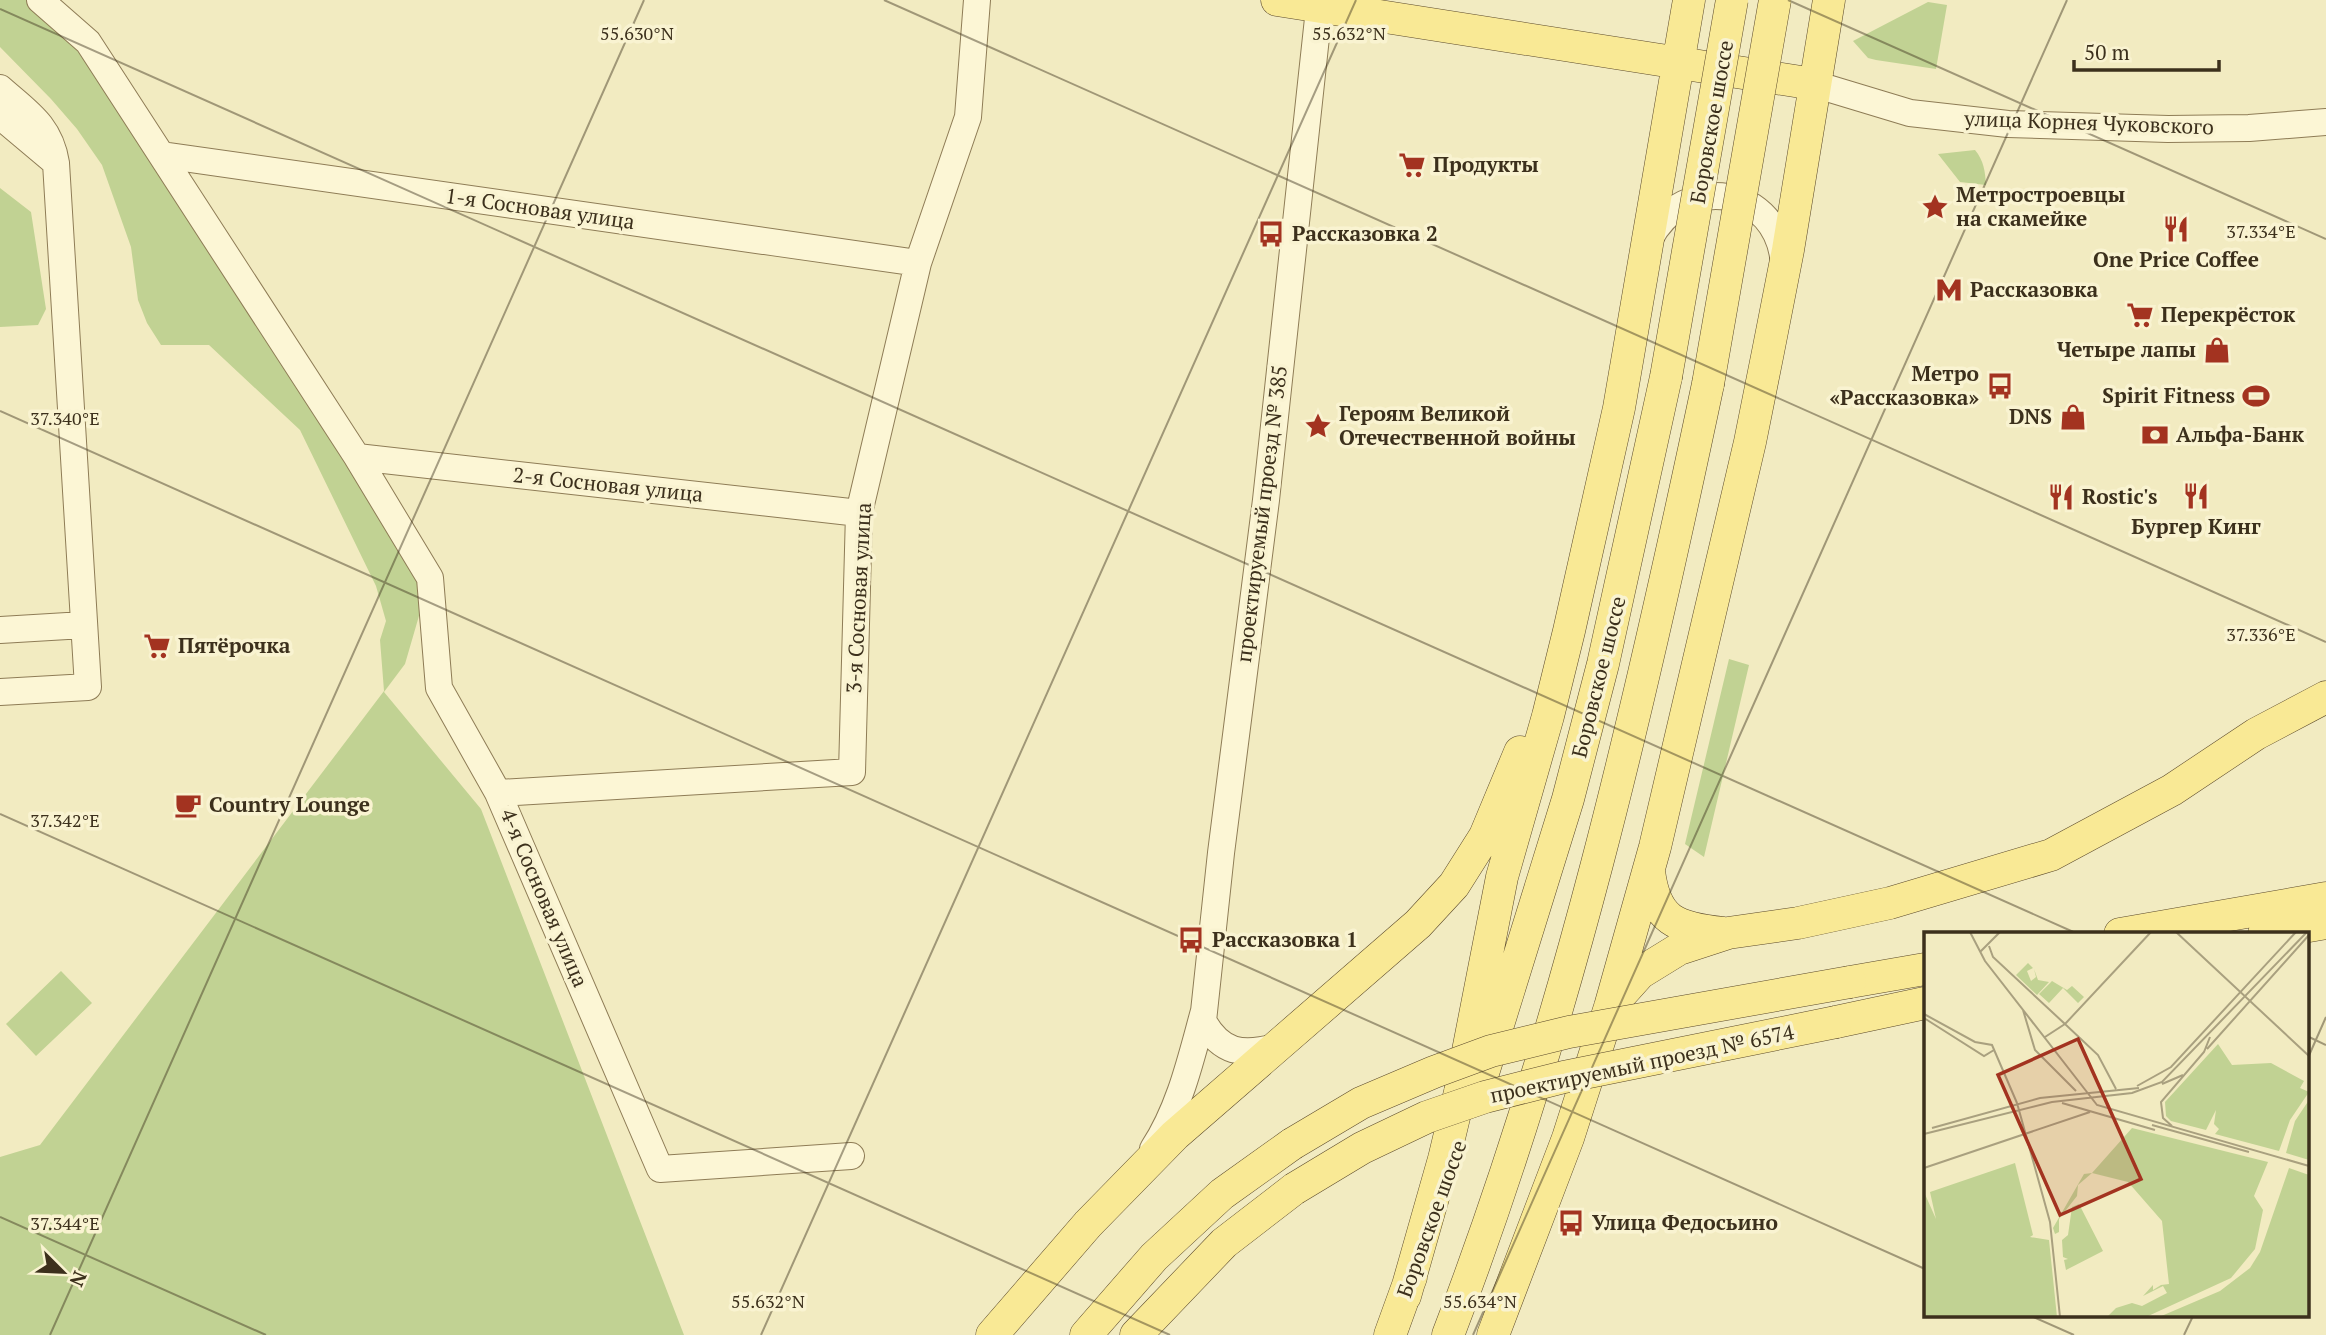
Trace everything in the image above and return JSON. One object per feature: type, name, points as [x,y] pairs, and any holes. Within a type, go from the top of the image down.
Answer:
[{"type":"main road","points":[[1277,0],[1320,3],[1678,64],[1814,83]]},
{"type":"main road","points":[[1405,1296],[1460,1092],[1502,877],[1548,716],[1619,408],[1689,0]]},
{"type":"main road","name":"Боровское шоссе","points":[[1390,1335],[1502,1014],[1568,799],[1622,587],[1666,377],[1732,0]]},
{"type":"main road","name":"Боровское шоссе","points":[[1448,1335],[1522,1122],[1571,962],[1632,727],[1708,384],[1775,0]]},
{"type":"main road","points":[[1493,1335],[1568,1138],[1610,1007],[1648,871],[1750,442],[1783,277],[1829,0]]},
{"type":"main road","points":[[992,1335],[1088,1224],[1175,1135],[1418,924],[1454,885],[1485,836],[1569,631]]},
{"type":"main road","points":[[1610,1007],[1640,973],[1679,949],[1728,933],[1798,923],[1890,903],[2051,855],[2172,790],[2256,734],[2326,697]]},
{"type":"main road","points":[[1648,871],[1652,894],[1659,908],[1673,922],[1696,930],[1728,933]]},
{"type":"main road","points":[[2131,932],[2326,898]]},
{"type":"main road","points":[[2275,932],[2326,923]]},
{"type":"main road","name":"проектируемый проезд № 6574","points":[[1086,1335],[1154,1257],[1222,1194],[1292,1144],[1361,1103],[1491,1051],[1569,1032],[1924,969]]},
{"type":"main road","name":"проектируемый проезд № 6574","points":[[1136,1335],[1224,1243],[1294,1189],[1362,1148],[1427,1117],[1486,1097],[1564,1077],[1924,1003]]},
{"type":"street","name":"4-я Сосновая улица","points":[[40,0],[88,42],[357,457],[430,578],[439,688],[498,793],[660,1169],[851,1156]]},
{"type":"street","name":"3-я Сосновая улица","points":[[498,793],[852,772],[859,513],[918,263],[968,117],[977,0]]},
{"type":"street","name":"проектируемый проезд № 385","points":[[1132,1180],[1171,1116],[1204,1016],[1221,853],[1266,500],[1320,3]]},
{"type":"street","name":"улица Корнея Чуковского","points":[[1814,83],[1910,113],[2008,124],[2168,129],[2249,128],[2326,122]]},
{"type":"street","points":[[0,88],[44,127],[52,144],[56,163],[88,687],[0,692]]},
{"type":"street","points":[[0,116],[56,163]]},
{"type":"street","name":"1-я Сосновая улица","points":[[162,155],[918,263]]},
{"type":"street","points":[[1645,254],[1656,227],[1676,207],[1697,198],[1718,196],[1746,203],[1769,222],[1782,248],[1783,277]]},
{"type":"street","name":"2-я Сосновая улица","points":[[357,457],[859,513]]},
{"type":"street","points":[[0,630],[84,625]]},
{"type":"street","points":[[1204,1016],[1212,1037],[1224,1046],[1255,1053],[1276,1047]]},
{"type":"green space","points":[[0,0],[49,0],[430,578],[405,664],[384,692],[481,809],[684,1335],[0,1335],[0,1157],[40,1145],[384,691],[380,640],[386,621],[376,586],[300,430],[209,345],[161,345],[147,323],[138,300],[131,247],[102,165],[77,129],[0,47]]},
{"type":"green space","points":[[1928,2],[1947,5],[1936,69],[1868,58],[1853,41]]},
{"type":"green space","points":[[1975,150],[1984,166],[1986,185],[1960,182],[1938,154]]},
{"type":"green space","points":[[0,188],[31,212],[46,309],[38,325],[0,327]]},
{"type":"green space","points":[[1729,659],[1749,665],[1704,857],[1685,844]]},
{"type":"green space","points":[[61,971],[92,1003],[36,1056],[6,1024]]},
{"type":"place","name":"Продукты","points":[[1412,165]]},
{"type":"place","name":"Метростроевцы на скамейке","points":[[1935,207]]},
{"type":"place","name":"One Price Coffee","points":[[2176,229]]},
{"type":"place","name":"Рассказовка 2","points":[[1271,234]]},
{"type":"place","name":"Рассказовка","points":[[1949,290]]},
{"type":"place","name":"Перекрёсток","points":[[2140,315]]},
{"type":"place","name":"Четыре лапы","points":[[2217,350]]},
{"type":"place","name":"Метро «Рассказовка»","points":[[2000,386]]},
{"type":"place","name":"Spirit Fitness","points":[[2256,396]]},
{"type":"place","name":"DNS","points":[[2073,417]]},
{"type":"place","name":"Героям Великой Отечественной войны","points":[[1318,426]]},
{"type":"place","name":"Альфа-Банк","points":[[2155,435]]},
{"type":"place","name":"Бургер Кинг","points":[[2196,496]]},
{"type":"place","name":"Rostic's","points":[[2061,497]]},
{"type":"place","name":"Пятёрочка","points":[[157,646]]},
{"type":"place","name":"Country Lounge","points":[[188,805]]},
{"type":"place","name":"Рассказовка 1","points":[[1191,940]]},
{"type":"place","name":"Улица Федосьино","points":[[1571,1223]]}]
